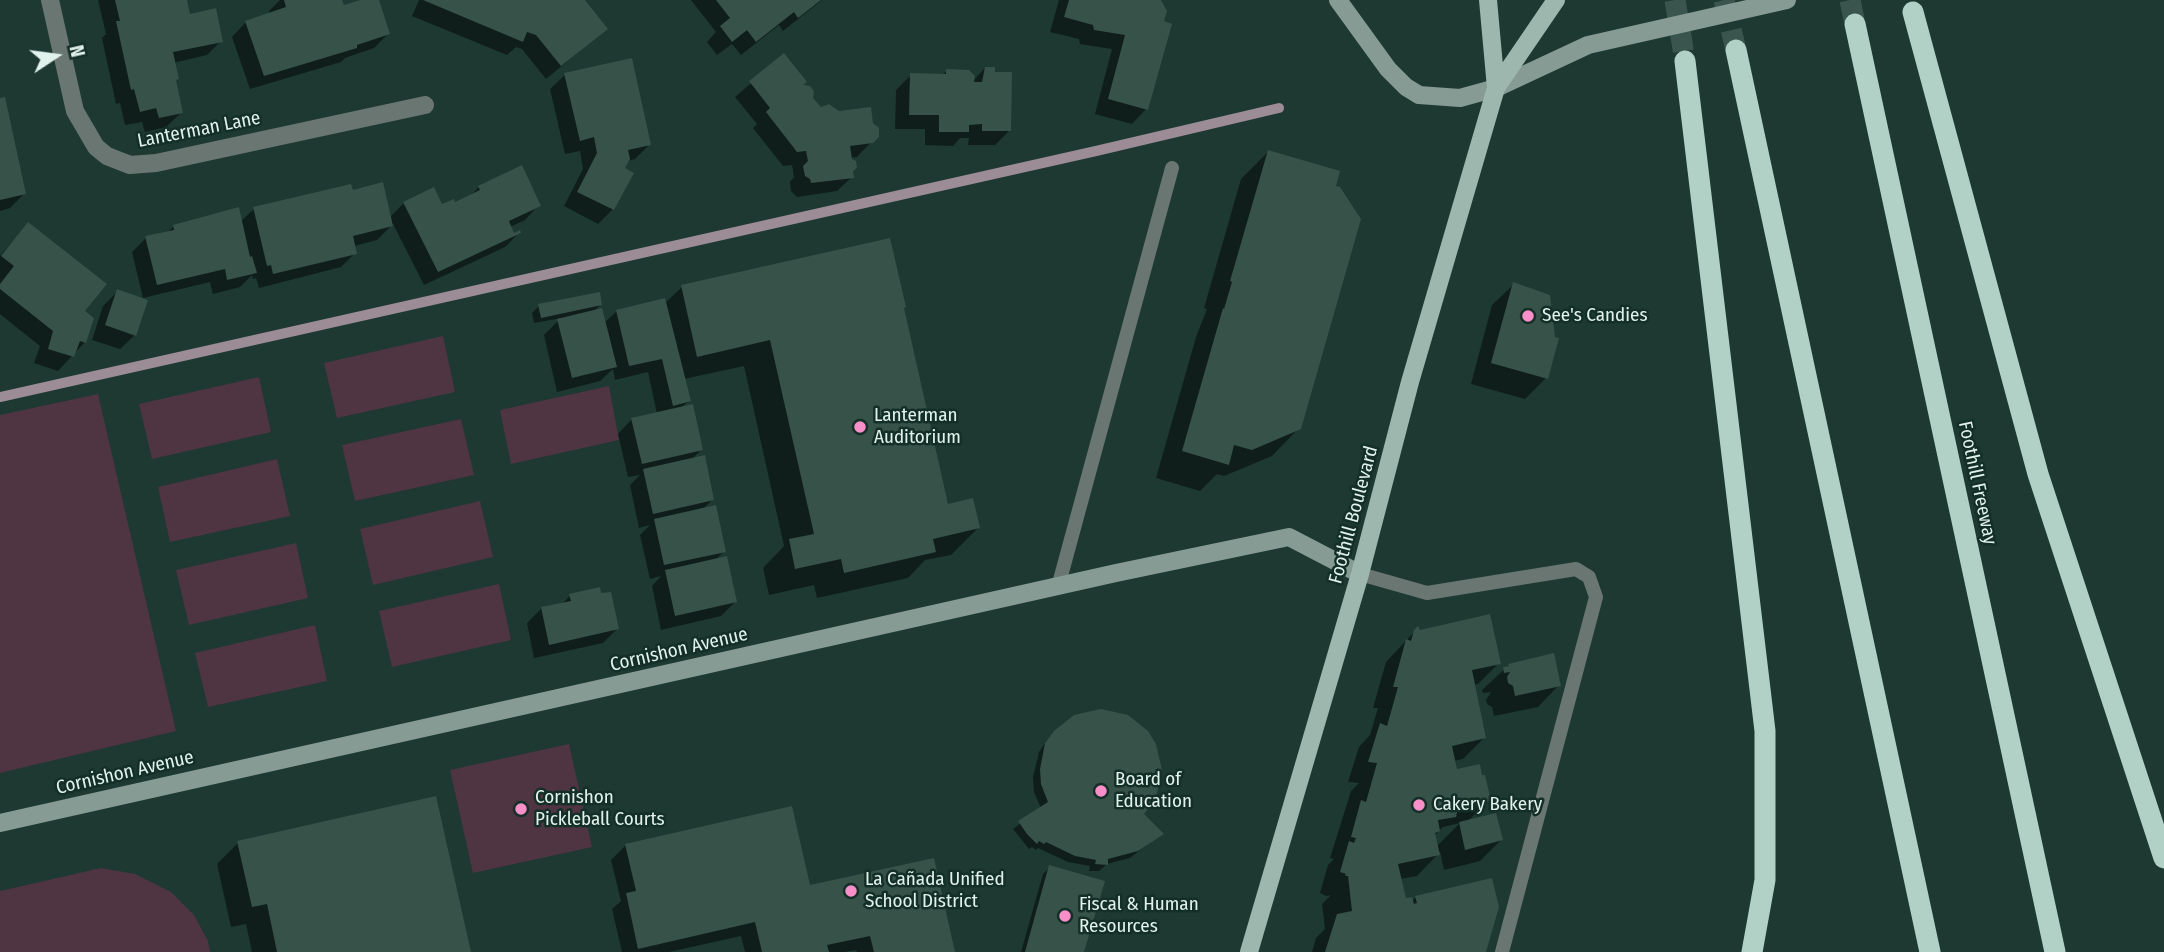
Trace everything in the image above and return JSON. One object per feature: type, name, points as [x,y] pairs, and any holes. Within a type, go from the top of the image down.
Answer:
[{"type":"highway","points":[[1913,12],[2038,474],[2164,858]]},
{"type":"highway","name":"Foothill Freeway","points":[[1855,24],[2055,952]]},
{"type":"highway","points":[[1736,50],[1930,952]]},
{"type":"highway","points":[[1685,61],[1765,731],[1765,880],[1752,952]]},
{"type":"main road","name":"Foothill Boulevard","points":[[1488,0],[1496,88]]},
{"type":"main road","name":"Foothill Boulevard","points":[[1249,952],[1360,574],[1410,382],[1496,88],[1556,0]]},
{"type":"street","name":"Lanterman Lane","points":[[50,0],[75,111],[87,136],[107,156],[130,165],[156,163],[425,105]]},
{"type":"street","points":[[1338,0],[1388,69],[1406,88],[1419,95],[1460,98],[1496,88],[1588,46],[1787,0]]},
{"type":"street","name":"Cornishon Avenue","points":[[0,823],[1289,537],[1360,574]]},
{"type":"lane","points":[[1058,587],[1172,168]]},
{"type":"lane","points":[[1360,574],[1427,593],[1576,569],[1590,578],[1596,597],[1502,952]]},
{"type":"shaded area","points":[[443,336],[455,392],[337,418],[324,363]]},
{"type":"shaded area","points":[[259,377],[271,432],[152,459],[139,404]]},
{"type":"shaded area","points":[[609,386],[619,440],[511,464],[500,410]]},
{"type":"shaded area","points":[[98,394],[176,731],[0,773],[0,415]]},
{"type":"shaded area","points":[[461,419],[474,475],[355,501],[342,445]]},
{"type":"shaded area","points":[[277,459],[290,516],[170,542],[158,487]]},
{"type":"shaded area","points":[[480,501],[493,557],[373,585],[360,529]]},
{"type":"shaded area","points":[[296,543],[308,598],[189,625],[176,570]]},
{"type":"shaded area","points":[[499,584],[511,640],[392,667],[379,611]]},
{"type":"shaded area","points":[[315,625],[327,681],[208,707],[195,653]]},
{"type":"shaded area","name":"Cornishon Pickleball Courts","points":[[569,744],[592,847],[473,873],[450,770]]},
{"type":"shaded area","points":[[101,868],[135,874],[171,892],[194,915],[208,941],[210,952],[0,952],[0,891]]},
{"type":"building","points":[[115,0],[187,0],[190,14],[216,8],[223,42],[173,52],[183,113],[159,118],[156,108],[140,112],[134,89],[131,90],[116,21],[120,21]]},
{"type":"building","points":[[284,0],[342,0],[344,5],[360,0],[379,0],[390,34],[357,45],[357,48],[264,76],[245,21],[286,7]]},
{"type":"building","points":[[423,0],[585,0],[608,29],[561,66],[536,35],[527,32],[523,42]]},
{"type":"building","points":[[716,0],[821,0],[798,18],[794,12],[756,42],[747,30],[732,42],[720,26],[730,18]]},
{"type":"building","points":[[1069,0],[1161,0],[1167,11],[1164,21],[1172,24],[1148,110],[1108,99],[1125,35],[1094,30],[1093,25],[1064,17]]},
{"type":"building","points":[[784,53],[807,82],[803,85],[810,86],[814,91],[813,98],[821,107],[829,104],[839,111],[871,107],[873,123],[879,128],[879,137],[873,143],[850,146],[857,168],[853,171],[854,178],[811,183],[805,176],[803,166],[808,161],[806,151],[797,152],[766,112],[770,108],[749,81]]},
{"type":"building","points":[[632,58],[651,145],[628,150],[630,159],[625,168],[634,173],[614,210],[577,192],[597,153],[594,137],[580,141],[564,73]]},
{"type":"building","points":[[985,67],[995,67],[995,72],[1012,72],[1011,131],[982,131],[982,124],[969,125],[969,132],[939,132],[939,115],[909,115],[910,73],[946,74],[946,69],[969,70],[975,76],[974,82],[982,82]]},
{"type":"building","points":[[5,97],[26,194],[0,200],[0,98]]},
{"type":"building","points":[[1268,150],[1340,171],[1336,186],[1340,187],[1361,219],[1301,429],[1252,450],[1234,445],[1229,465],[1182,451]]},
{"type":"building","points":[[522,165],[541,206],[509,221],[514,233],[520,230],[521,233],[438,272],[403,202],[434,187],[442,204],[454,199],[455,202],[480,190],[478,186]]},
{"type":"building","points":[[383,182],[393,226],[353,236],[357,254],[273,274],[271,265],[267,266],[253,207],[351,184],[353,190]]},
{"type":"building","points":[[239,207],[250,257],[252,256],[257,273],[227,280],[225,269],[157,285],[145,236],[174,230],[173,225]]},
{"type":"building","points":[[28,222],[107,284],[85,311],[94,318],[86,343],[80,341],[74,357],[48,349],[53,331],[0,289],[0,284],[14,266],[1,256]]},
{"type":"building","name":"Lanterman Auditorium","points":[[890,238],[948,504],[973,498],[980,528],[933,539],[936,552],[844,573],[841,559],[795,569],[789,539],[814,534],[770,340],[697,357],[681,285]]},
{"type":"building","name":"See's Candies","points":[[1513,282],[1550,295],[1555,337],[1559,338],[1548,379],[1491,363]]},
{"type":"building","points":[[117,289],[148,300],[136,336],[105,325]]},
{"type":"building","points":[[600,292],[602,305],[541,318],[538,304]]},
{"type":"building","points":[[665,298],[691,401],[673,406],[662,359],[629,366],[616,310]]},
{"type":"building","points":[[602,308],[617,367],[572,378],[557,319]]},
{"type":"building","points":[[693,404],[703,450],[642,464],[631,418]]},
{"type":"building","points":[[705,455],[714,500],[653,514],[643,469]]},
{"type":"building","points":[[716,505],[726,552],[664,565],[654,519]]},
{"type":"building","points":[[727,556],[737,602],[675,616],[665,570]]},
{"type":"building","points":[[600,587],[601,593],[611,592],[619,629],[549,645],[541,607],[571,601],[569,594]]},
{"type":"building","points":[[1490,614],[1501,664],[1472,670],[1486,738],[1452,746],[1457,769],[1480,764],[1491,801],[1458,808],[1456,817],[1438,820],[1440,831],[1435,833],[1440,855],[1398,864],[1406,898],[1412,897],[1414,904],[1417,903],[1415,896],[1492,878],[1499,907],[1486,952],[1325,952],[1337,914],[1352,911],[1348,876],[1340,872],[1349,841],[1354,843],[1356,838],[1351,837],[1361,800],[1366,802],[1377,763],[1368,762],[1380,723],[1387,726],[1398,687],[1393,687],[1406,639],[1411,641],[1418,626],[1420,630]]},
{"type":"building","points":[[1554,653],[1561,686],[1515,696],[1513,686],[1508,683],[1510,672],[1504,673],[1503,667]]},
{"type":"building","name":"Board of Education","points":[[1101,709],[1128,715],[1148,731],[1156,744],[1162,770],[1156,798],[1144,814],[1164,834],[1138,851],[1108,859],[1108,865],[1095,864],[1096,860],[1075,856],[1046,842],[1044,844],[1039,841],[1037,844],[1018,821],[1048,802],[1041,784],[1040,769],[1045,743],[1054,731],[1074,715]]},
{"type":"building","points":[[436,796],[471,952],[277,952],[267,904],[252,907],[237,841]]},
{"type":"building","points":[[792,806],[810,885],[934,858],[955,952],[874,952],[870,936],[827,945],[829,952],[762,952],[755,922],[638,949],[626,893],[636,891],[625,844]]},
{"type":"building","points":[[1496,813],[1503,840],[1465,850],[1459,822]]},
{"type":"building","name":"Fiscal & Human Resources","points":[[1049,865],[1105,881],[1084,952],[1025,952]]},
{"type":"waterway","points":[[0,397],[1279,108]]},
{"type":"tunnel","points":[[1675,0],[1685,61]]},
{"type":"tunnel","points":[[1724,0],[1736,50]]},
{"type":"tunnel","points":[[1850,0],[1855,24]]},
{"type":"place","name":"See's Candies","points":[[1528,316]]},
{"type":"place","name":"Lanterman Auditorium","points":[[860,427]]},
{"type":"place","name":"Board of Education","points":[[1101,791]]},
{"type":"place","name":"Cakery Bakery","points":[[1419,805]]},
{"type":"place","name":"Cornishon Pickleball Courts","points":[[521,809]]},
{"type":"place","name":"La Cañada Unified School District","points":[[851,891]]},
{"type":"place","name":"Fiscal & Human Resources","points":[[1065,916]]}]
